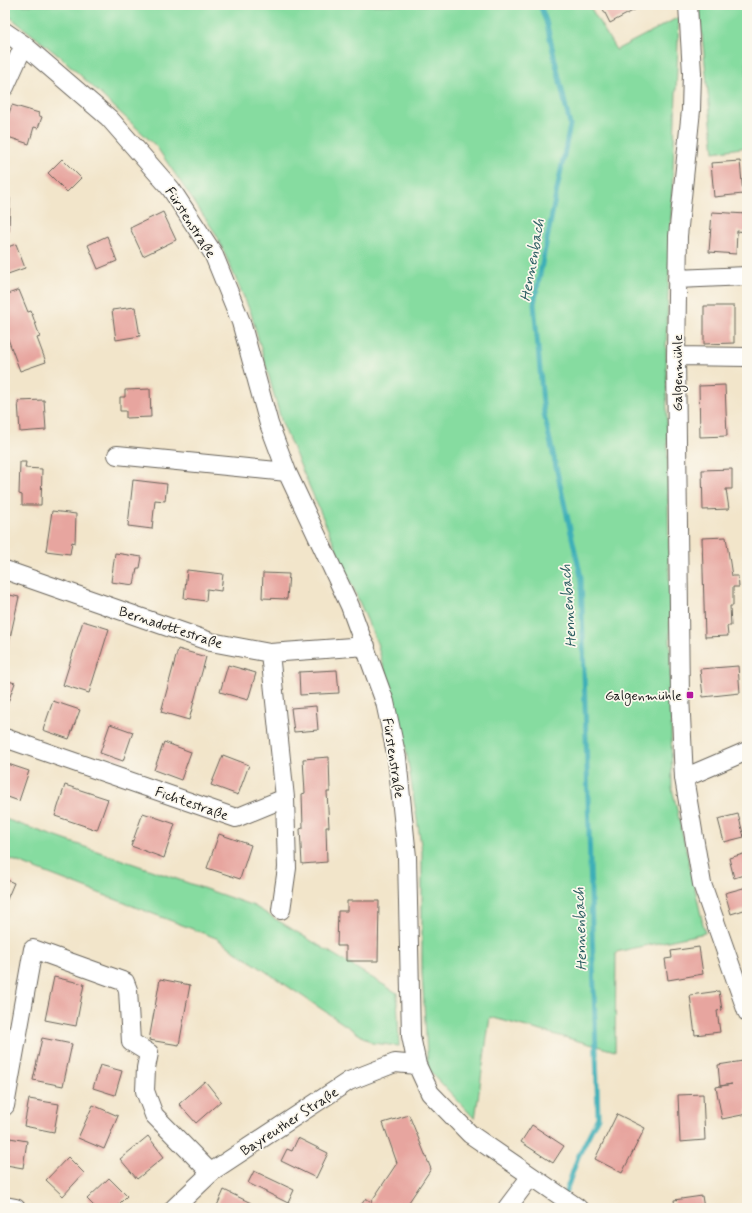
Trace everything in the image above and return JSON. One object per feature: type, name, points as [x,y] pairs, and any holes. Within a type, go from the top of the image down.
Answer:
[{"type":"street","name":"Galgenmühle","points":[[688,5],[692,73],[692,110],[678,236],[676,356],[680,695],[684,778],[702,884],[747,1012]]},
{"type":"street","name":"Fürstenstraße","points":[[5,32],[24,45],[109,118],[171,189],[213,252],[241,322],[269,424],[287,472],[350,606],[366,646],[385,702],[397,758],[407,857],[411,1036],[418,1065],[430,1093],[470,1134],[575,1206]]},
{"type":"street","points":[[5,87],[24,45]]},
{"type":"street","points":[[677,280],[747,276]]},
{"type":"street","points":[[676,356],[747,357]]},
{"type":"street","points":[[117,454],[287,472]]},
{"type":"street","name":"Bernadottestraße","points":[[5,570],[211,642],[270,653],[366,646]]},
{"type":"street","points":[[270,653],[285,798],[287,868],[281,910]]},
{"type":"street","name":"Fichtestraße","points":[[5,738],[236,818],[285,798]]},
{"type":"street","points":[[684,778],[747,750]]},
{"type":"street","points":[[5,1106],[33,949],[125,982],[128,990],[131,1042],[149,1053],[146,1068],[145,1091],[154,1115],[211,1173]]},
{"type":"street","name":"Bayreuther Straße","points":[[174,1208],[211,1173],[349,1081],[395,1063],[418,1065]]},
{"type":"street","points":[[507,1208],[531,1176]]},
{"type":"street","points":[[5,1206],[16,1208]]},
{"type":"green space","points":[[5,5],[589,5],[616,50],[679,17],[666,347],[672,788],[705,933],[616,952],[615,1051],[490,1017],[475,1119],[428,1069],[422,973],[422,851],[406,749],[377,643],[282,423],[251,313],[216,234],[156,146],[64,60],[5,13]]},
{"type":"green space","points":[[699,5],[747,5],[747,147],[714,152]]},
{"type":"green space","points":[[5,819],[254,906],[397,993],[399,1046],[372,1043],[216,938],[5,857]]},
{"type":"building","points":[[601,5],[644,5],[610,23]]},
{"type":"building","points":[[12,105],[39,113],[38,115],[42,117],[38,128],[34,127],[29,144],[5,136],[5,118]]},
{"type":"building","points":[[62,159],[81,178],[67,192],[48,173]]},
{"type":"building","points":[[740,161],[743,194],[714,197],[711,163]]},
{"type":"building","points":[[5,198],[10,198],[9,231],[5,231]]},
{"type":"building","points":[[163,212],[176,240],[143,256],[130,228]]},
{"type":"building","points":[[712,212],[747,214],[747,232],[737,231],[736,254],[709,252]]},
{"type":"building","points":[[107,236],[117,261],[98,269],[88,245]]},
{"type":"building","points":[[16,244],[25,268],[5,275],[5,248]]},
{"type":"building","points":[[19,290],[28,312],[31,311],[40,337],[37,338],[46,362],[20,371],[5,331],[5,295]]},
{"type":"building","points":[[704,306],[734,306],[734,343],[704,344]]},
{"type":"building","points":[[135,307],[140,336],[116,340],[112,310]]},
{"type":"building","points":[[725,385],[727,436],[700,437],[699,386]]},
{"type":"building","points":[[150,389],[151,417],[126,418],[126,411],[120,411],[120,397],[125,397],[125,390]]},
{"type":"building","points":[[44,400],[46,430],[20,432],[18,401]]},
{"type":"building","points":[[20,462],[26,462],[25,468],[42,469],[41,505],[22,505],[22,495],[19,494]]},
{"type":"building","points":[[732,469],[732,489],[726,489],[729,509],[703,510],[702,470]]},
{"type":"building","points":[[133,480],[167,484],[165,501],[155,500],[152,529],[128,526]]},
{"type":"building","points":[[52,511],[76,514],[75,543],[72,542],[70,554],[46,551]]},
{"type":"building","points":[[726,537],[732,576],[738,576],[739,587],[733,587],[733,606],[730,606],[731,626],[727,626],[728,636],[705,637],[702,538]]},
{"type":"building","points":[[115,553],[142,557],[140,568],[137,568],[134,585],[111,582]]},
{"type":"building","points":[[187,570],[223,574],[221,591],[207,589],[206,601],[184,598]]},
{"type":"building","points":[[263,573],[289,574],[287,599],[262,598]]},
{"type":"building","points":[[5,594],[19,597],[6,656],[5,655]]},
{"type":"building","points":[[83,621],[109,629],[89,693],[63,685]]},
{"type":"building","points":[[178,649],[206,657],[189,720],[161,712]]},
{"type":"building","points":[[228,665],[256,673],[248,700],[220,692]]},
{"type":"building","points":[[738,666],[740,693],[703,697],[700,669]]},
{"type":"building","points":[[337,670],[339,693],[300,695],[299,672]]},
{"type":"building","points":[[5,680],[15,683],[5,710]]},
{"type":"building","points":[[53,701],[80,710],[69,739],[43,730]]},
{"type":"building","points":[[316,706],[318,730],[294,732],[291,708]]},
{"type":"building","points":[[110,724],[133,732],[123,761],[100,753]]},
{"type":"building","points":[[164,742],[191,752],[181,780],[154,770]]},
{"type":"building","points":[[223,755],[249,765],[238,795],[211,785]]},
{"type":"building","points":[[329,757],[330,792],[327,792],[329,827],[326,827],[327,862],[302,864],[300,829],[303,828],[302,794],[305,793],[303,759]]},
{"type":"building","points":[[5,763],[29,771],[19,801],[5,796]]},
{"type":"building","points":[[65,785],[108,799],[97,830],[55,816]]},
{"type":"building","points":[[143,813],[175,824],[164,858],[131,846]]},
{"type":"building","points":[[738,814],[744,837],[724,842],[718,819]]},
{"type":"building","points":[[219,834],[251,845],[240,879],[207,868]]},
{"type":"building","points":[[747,853],[747,874],[734,878],[729,858]]},
{"type":"building","points":[[5,879],[14,883],[5,904]]},
{"type":"building","points":[[747,887],[747,909],[731,914],[725,893]]},
{"type":"building","points":[[347,901],[379,901],[378,961],[346,961],[346,946],[337,946],[338,911],[347,911]]},
{"type":"building","points":[[699,947],[703,974],[668,980],[665,959],[672,958],[671,951]]},
{"type":"building","points":[[54,977],[84,984],[76,1026],[45,1020]]},
{"type":"building","points":[[160,979],[190,985],[179,1045],[149,1040]]},
{"type":"building","points":[[719,991],[722,1010],[717,1011],[720,1032],[695,1035],[690,995]]},
{"type":"building","points":[[42,1038],[72,1044],[63,1086],[33,1080]]},
{"type":"building","points":[[743,1061],[747,1084],[747,1114],[722,1119],[716,1087],[732,1084],[720,1086],[718,1065]]},
{"type":"building","points":[[100,1065],[122,1071],[115,1095],[93,1088]]},
{"type":"building","points":[[205,1081],[221,1101],[196,1123],[179,1104]]},
{"type":"building","points":[[703,1094],[705,1140],[680,1142],[678,1095]]},
{"type":"building","points":[[29,1099],[59,1104],[54,1132],[24,1126]]},
{"type":"building","points":[[93,1105],[118,1116],[104,1149],[78,1138]]},
{"type":"building","points":[[617,1114],[645,1128],[622,1173],[595,1159]]},
{"type":"building","points":[[409,1115],[431,1169],[405,1208],[359,1208],[366,1198],[371,1202],[397,1163],[383,1123]]},
{"type":"building","points":[[532,1125],[564,1146],[553,1163],[521,1142]]},
{"type":"building","points":[[148,1136],[164,1157],[137,1179],[120,1159]]},
{"type":"building","points":[[10,1138],[27,1141],[23,1168],[6,1165]]},
{"type":"building","points":[[298,1138],[328,1153],[316,1178],[281,1161],[287,1149],[292,1151]]},
{"type":"building","points":[[68,1157],[84,1173],[63,1196],[46,1180]]},
{"type":"building","points":[[254,1171],[294,1190],[288,1203],[248,1183]]},
{"type":"building","points":[[109,1178],[127,1196],[115,1208],[96,1208],[87,1199]]},
{"type":"building","points":[[224,1190],[251,1203],[249,1208],[216,1208]]},
{"type":"building","points":[[702,1196],[704,1208],[675,1208],[674,1200]]},
{"type":"waterway","name":"Hennenbach","points":[[540,5],[546,21],[570,125],[534,304],[544,414],[581,577],[598,1117],[578,1157],[560,1208]]},
{"type":"place","name":"Galgenmühle","points":[[690,695]]}]
